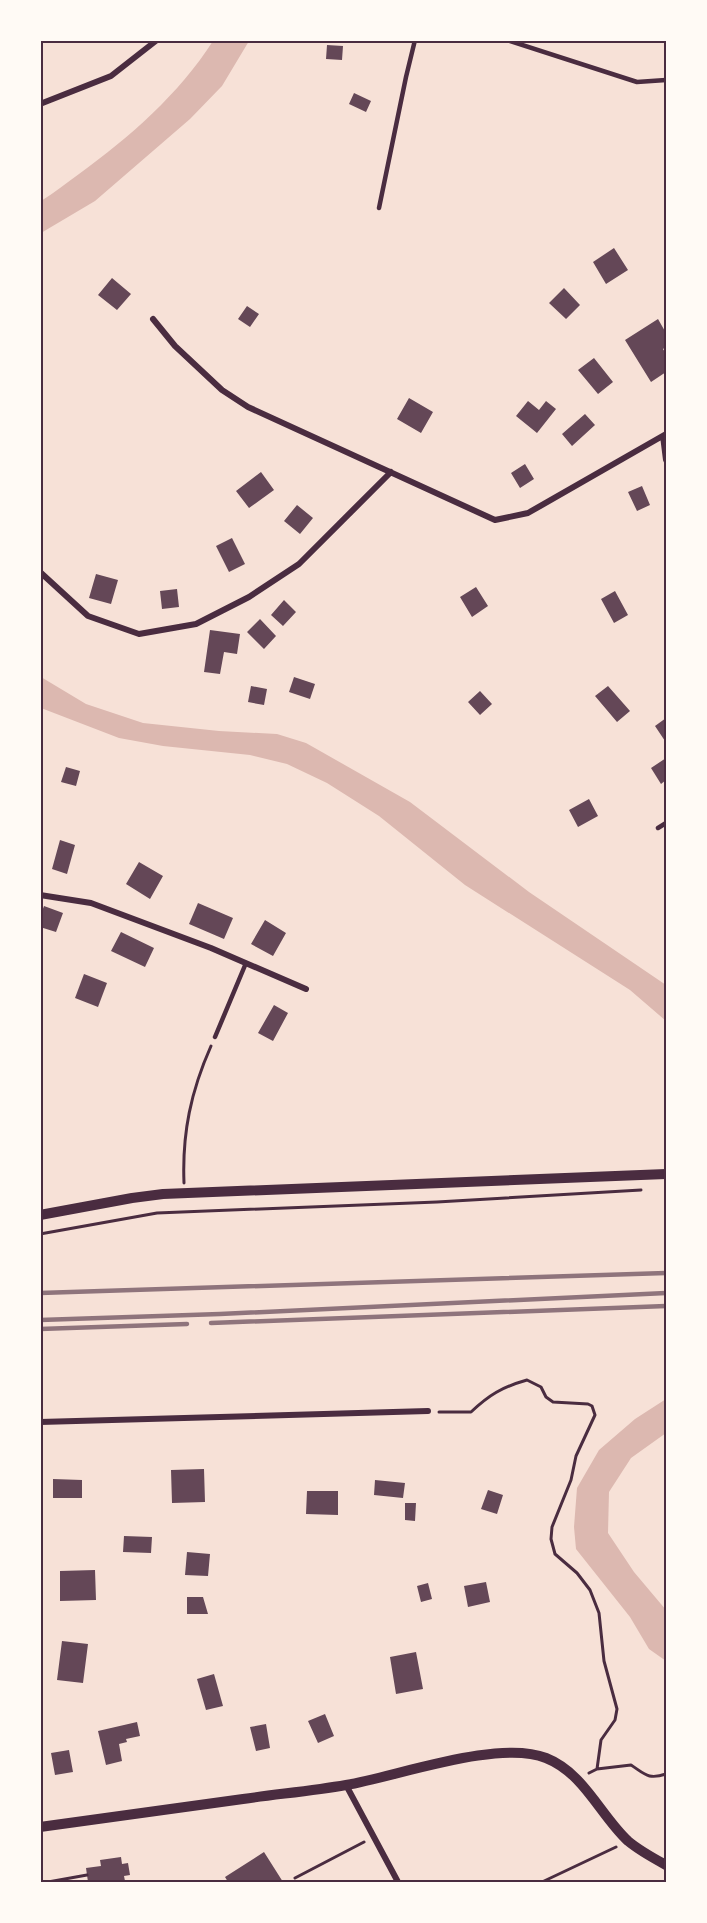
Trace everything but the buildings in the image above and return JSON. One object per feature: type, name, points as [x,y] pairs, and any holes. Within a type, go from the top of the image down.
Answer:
[{"type":"street","points":[[40,104],[111,76],[157,40]]},
{"type":"street","points":[[153,319],[175,346],[222,390],[248,406],[495,520],[528,513],[665,435],[666,460]]},
{"type":"street","points":[[40,572],[88,616],[139,634],[196,624],[249,597],[299,564],[391,472]]},
{"type":"street","points":[[40,895],[91,903],[212,948],[306,989]]},
{"type":"street","points":[[40,1215],[163,1194],[666,1174]]},
{"type":"street","points":[[40,1422],[428,1411]]},
{"type":"street","points":[[40,1827],[346,1785],[486,1754],[515,1753],[544,1757],[562,1765],[578,1779],[628,1841],[647,1856],[666,1865]]},
{"type":"street","points":[[346,1785],[398,1882]]},
{"type":"lane","points":[[379,208],[415,40]]},
{"type":"lane","points":[[507,40],[637,82],[666,80]]},
{"type":"lane","points":[[658,828],[666,823]]},
{"type":"lane","points":[[215,1037],[246,963]]},
{"type":"path","points":[[184,1178],[187,1121],[204,1062],[215,1037]]},
{"type":"path","points":[[40,1234],[157,1213],[437,1202],[648,1189]]},
{"type":"path","points":[[428,1411],[471,1413],[487,1396],[509,1385],[527,1380],[541,1387],[553,1402],[588,1404],[594,1410],[595,1415],[576,1456],[571,1480],[552,1527],[550,1539],[555,1554],[583,1580],[599,1613],[604,1661],[617,1708],[615,1720],[601,1740],[597,1769]]},
{"type":"path","points":[[578,1779],[597,1769],[631,1765],[647,1777],[666,1774]]},
{"type":"path","points":[[295,1878],[374,1837]]},
{"type":"path","points":[[542,1882],[628,1841]]},
{"type":"path","points":[[48,1882],[87,1875]]},
{"type":"shaded area","points":[[213,41],[249,41],[222,86],[190,119],[95,201],[41,233],[41,201],[135,130],[185,79]]},
{"type":"shaded area","points":[[41,677],[86,704],[143,723],[277,734],[306,743],[410,802],[529,892],[666,985],[666,1021],[630,990],[465,885],[379,816],[327,783],[287,764],[250,755],[163,746],[119,738],[41,708]]},
{"type":"shaded area","points":[[666,1399],[666,1433],[631,1458],[609,1492],[608,1533],[634,1572],[666,1610],[666,1661],[649,1649],[630,1617],[576,1549],[574,1527],[577,1488],[599,1450],[635,1419]]},
{"type":"railway","points":[[40,1293],[666,1273]]},
{"type":"railway","points":[[40,1320],[666,1293]]},
{"type":"railway","points":[[211,1323],[666,1306]]},
{"type":"railway","points":[[40,1329],[187,1324]]}]
